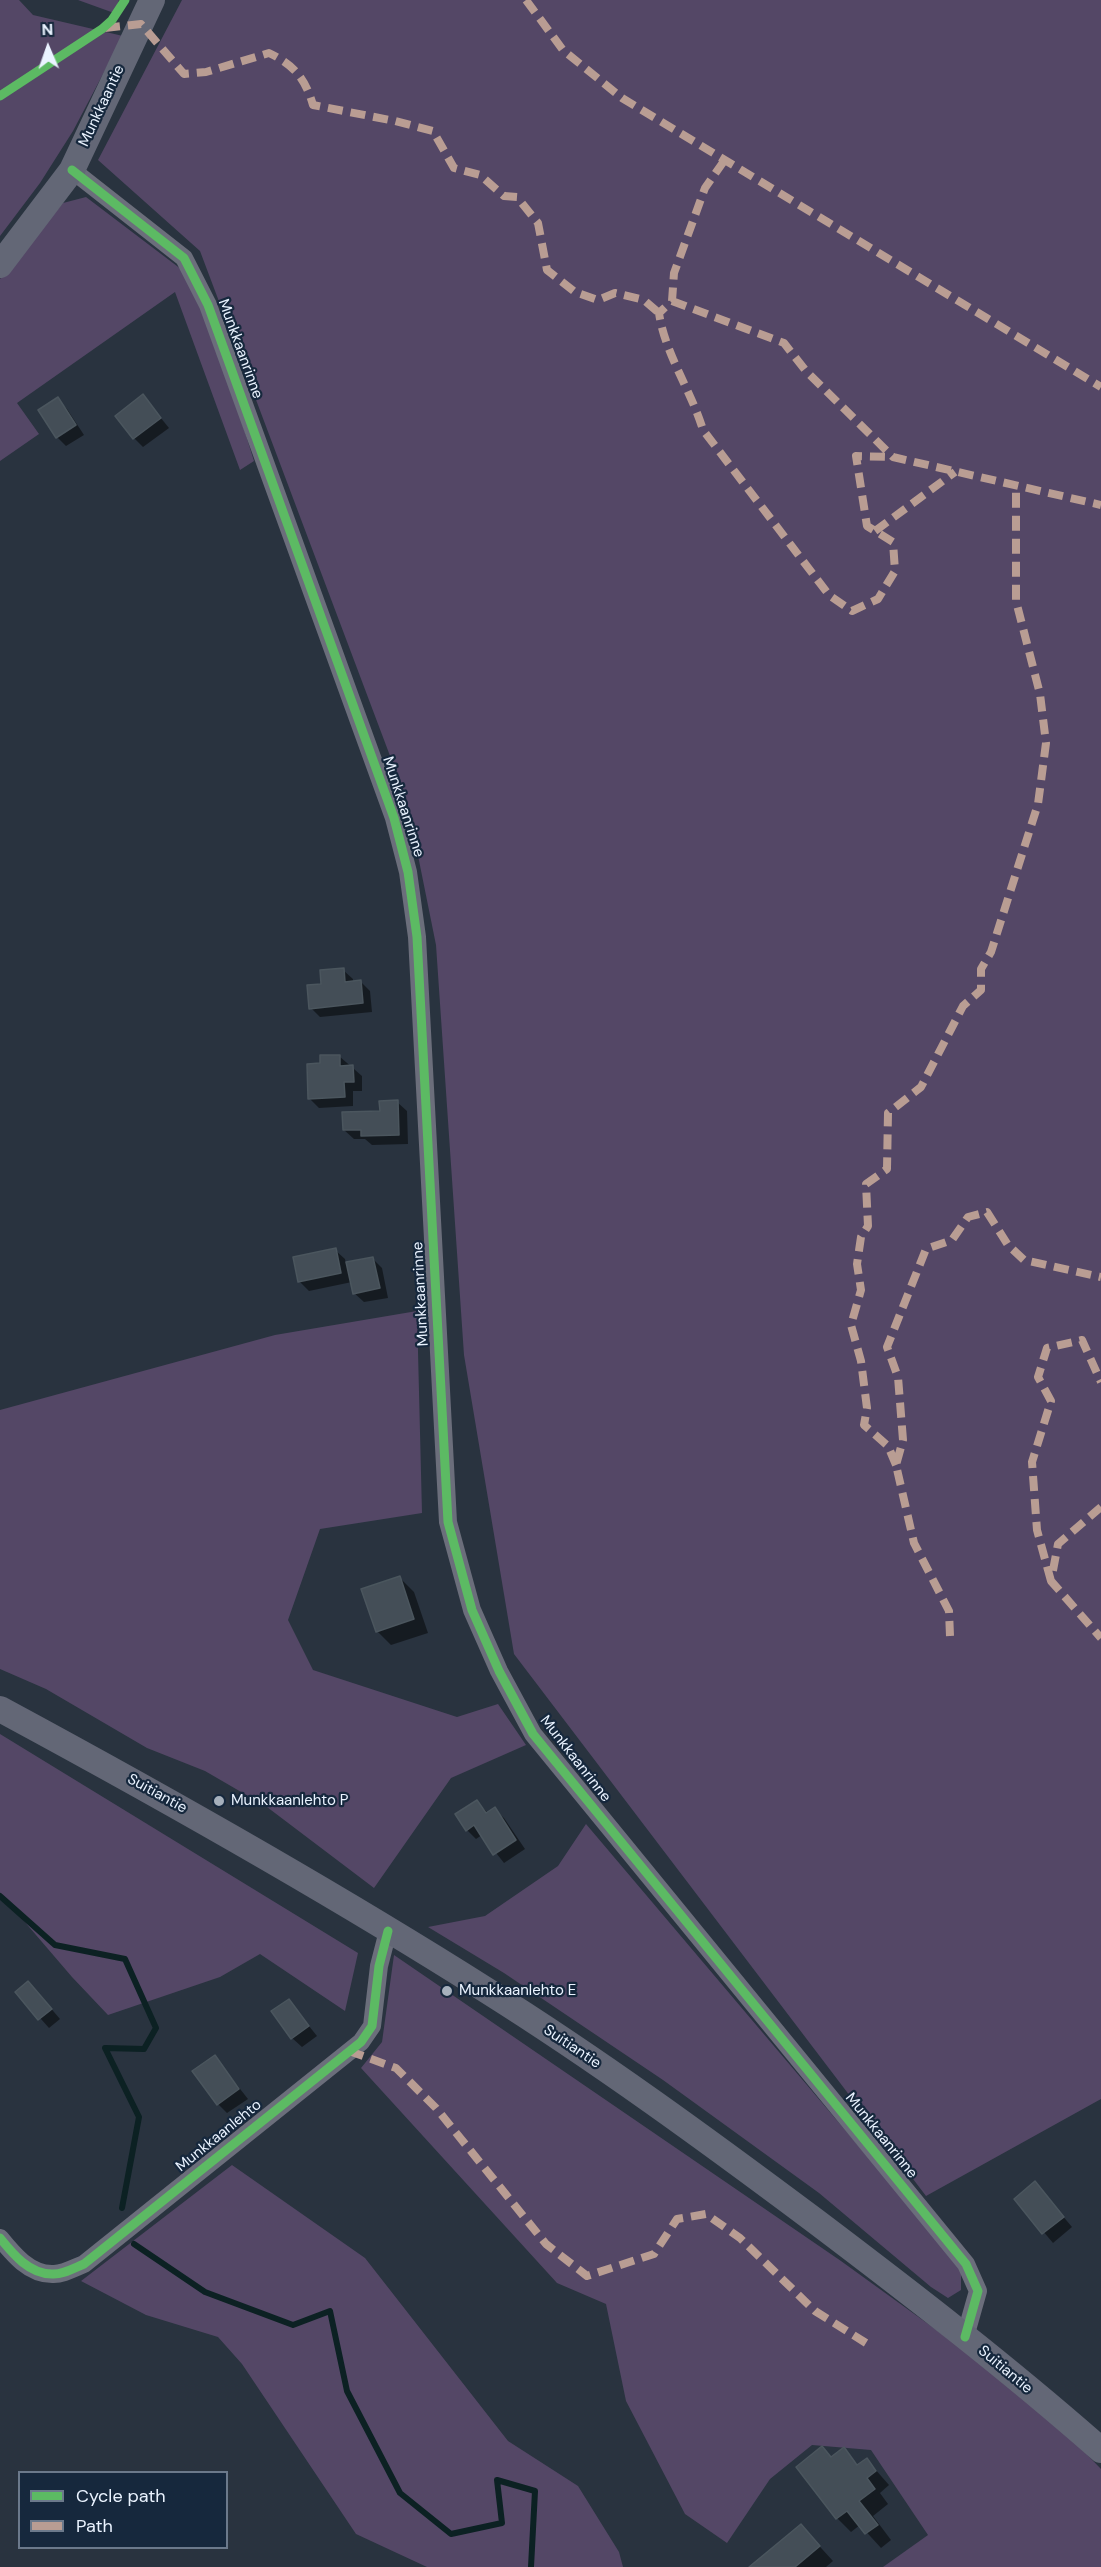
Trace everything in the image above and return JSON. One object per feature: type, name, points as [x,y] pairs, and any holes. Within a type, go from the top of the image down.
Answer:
[{"type":"main road","name":"Munkkaantie","points":[[0,265],[72,170],[152,0]]},
{"type":"main road","name":"Suitiantie","points":[[0,1710],[169,1800],[294,1872],[486,1989],[620,2079],[752,2174],[964,2337],[1101,2450]]},
{"type":"street","name":"Munkkaanrinne","points":[[72,170],[184,258],[208,304],[394,818],[408,872],[417,937],[448,1522],[472,1610],[499,1671],[533,1734],[966,2264],[978,2290],[964,2337]]},
{"type":"street","name":"Munkkaanlehto","points":[[0,2238],[16,2258],[34,2271],[53,2275],[84,2264],[361,2042],[372,2026],[379,1966],[388,1931]]},
{"type":"shaded area","points":[[0,0],[19,0],[33,15],[123,36],[73,131],[40,183],[0,236]]},
{"type":"shaded area","points":[[78,0],[119,0],[114,13]]},
{"type":"shaded area","points":[[182,0],[1101,0],[1101,2099],[926,2196],[514,1654],[464,1355],[436,945],[407,801],[200,251],[98,160]]},
{"type":"shaded area","points":[[86,197],[198,282],[254,461],[240,470],[175,292],[17,403],[39,434],[0,461],[0,279],[63,203]]},
{"type":"shaded area","points":[[417,1311],[422,1513],[320,1529],[288,1620],[313,1670],[457,1717],[498,1704],[526,1745],[451,1778],[374,1888],[267,1807],[205,1771],[147,1748],[46,1689],[0,1669],[0,1410],[275,1335]]},
{"type":"shaded area","points":[[0,1734],[358,1953],[345,2011],[260,1954],[220,1977],[108,2015],[0,1893]]},
{"type":"shaded area","points":[[586,1824],[950,2254],[961,2270],[961,2290],[948,2298],[931,2287],[819,2193],[663,2080],[504,1973],[428,1927],[485,1916],[558,1866]]},
{"type":"shaded area","points":[[394,1955],[841,2261],[1036,2402],[1101,2469],[1101,2567],[883,2567],[928,2535],[871,2450],[812,2445],[770,2479],[727,2543],[685,2514],[626,2401],[606,2304],[557,2283],[361,2068],[382,2042]]},
{"type":"shaded area","points":[[232,2165],[365,2258],[508,2441],[578,2486],[619,2552],[623,2567],[427,2567],[356,2534],[242,2364],[218,2337],[146,2315],[81,2281]]},
{"type":"building","points":[[143,394],[161,418],[133,439],[115,416]]},
{"type":"building","points":[[58,397],[76,425],[56,438],[38,410]]},
{"type":"building","points":[[344,968],[345,982],[361,980],[363,1003],[309,1009],[307,985],[321,984],[320,970]]},
{"type":"building","points":[[320,1055],[340,1055],[340,1066],[353,1065],[354,1082],[344,1082],[345,1097],[308,1099],[307,1064],[320,1063]]},
{"type":"building","points":[[398,1100],[399,1135],[361,1136],[361,1130],[343,1130],[342,1112],[380,1111],[379,1101]]},
{"type":"building","points":[[336,1248],[341,1273],[298,1282],[293,1257]]},
{"type":"building","points":[[373,1257],[380,1288],[353,1294],[346,1262]]},
{"type":"building","points":[[400,1576],[414,1619],[376,1632],[361,1589]]},
{"type":"building","points":[[477,1800],[486,1813],[495,1807],[516,1840],[493,1855],[474,1825],[466,1831],[455,1814]]},
{"type":"building","points":[[28,1981],[52,2009],[38,2020],[15,1992]]},
{"type":"building","points":[[289,1999],[309,2026],[291,2039],[271,2011]]},
{"type":"building","points":[[215,2055],[239,2089],[217,2105],[192,2071]]},
{"type":"building","points":[[1035,2181],[1064,2217],[1042,2234],[1014,2199]]},
{"type":"building","points":[[822,2446],[831,2457],[844,2447],[857,2465],[867,2458],[876,2471],[867,2478],[875,2489],[859,2501],[878,2525],[865,2534],[847,2511],[836,2519],[796,2467]]},
{"type":"building","points":[[801,2524],[820,2546],[795,2567],[749,2567]]},
{"type":"waterway","points":[[0,1896],[55,1945],[125,1959],[156,2028],[144,2049],[105,2048],[139,2117],[122,2208]]},
{"type":"waterway","points":[[134,2244],[205,2292],[293,2325],[330,2311],[347,2391],[400,2493],[451,2534],[502,2523],[497,2480],[535,2491],[531,2567]]},
{"type":"marked path","points":[[526,0],[563,50],[622,98],[1101,387]]},
{"type":"marked path","points":[[105,28],[141,24],[184,74],[206,72],[269,53],[285,62],[297,73],[313,105],[433,131],[454,168],[480,175],[504,196],[517,197],[538,223],[547,270],[575,292],[598,300],[615,293],[644,300],[659,313]]},
{"type":"marked path","points":[[724,161],[705,188],[674,273],[672,301],[659,313],[662,328],[703,430],[829,595],[852,611],[878,599],[895,571],[893,542],[867,526],[856,456],[893,457]]},
{"type":"marked path","points":[[672,301],[784,343],[806,371],[893,457],[1101,505]]},
{"type":"marked path","points":[[875,531],[955,472]]},
{"type":"marked path","points":[[896,1465],[888,1446],[864,1425],[867,1408],[861,1361],[851,1325],[861,1290],[857,1264],[861,1237],[868,1226],[866,1184],[887,1169],[888,1113],[921,1087],[963,1006],[981,990],[981,969],[991,952],[1038,804],[1046,743],[1040,694],[1016,601],[1016,485]]},
{"type":"marked path","points":[[950,1636],[949,1611],[914,1543],[896,1465],[903,1440],[898,1377],[887,1347],[926,1249],[952,1240],[968,1217],[987,1212],[1008,1245],[1024,1260],[1101,1277]]},
{"type":"marked path","points":[[1051,1581],[1037,1530],[1032,1462],[1051,1401],[1038,1377],[1047,1348],[1082,1340],[1101,1382]]},
{"type":"marked path","points":[[1101,1507],[1058,1544],[1051,1581],[1101,1638]]},
{"type":"marked path","points":[[349,2051],[396,2068],[436,2108],[546,2244],[587,2276],[654,2254],[677,2219],[706,2214],[740,2238],[815,2311],[866,2343]]},
{"type":"cycle path","points":[[0,96],[102,29],[112,20],[125,0]]},
{"type":"cycle path","points":[[72,170],[184,258],[208,305],[394,818],[408,872],[417,937],[448,1522],[472,1610],[499,1671],[533,1734],[966,2264],[978,2291],[965,2337]]},
{"type":"cycle path","points":[[0,2238],[22,2262],[36,2271],[60,2273],[84,2264],[361,2042],[372,2026],[379,1966],[388,1931]]},
{"type":"place","name":"Munkkaanlehto P","points":[[219,1801]]},
{"type":"place","name":"Munkkaanlehto E","points":[[447,1991]]}]
